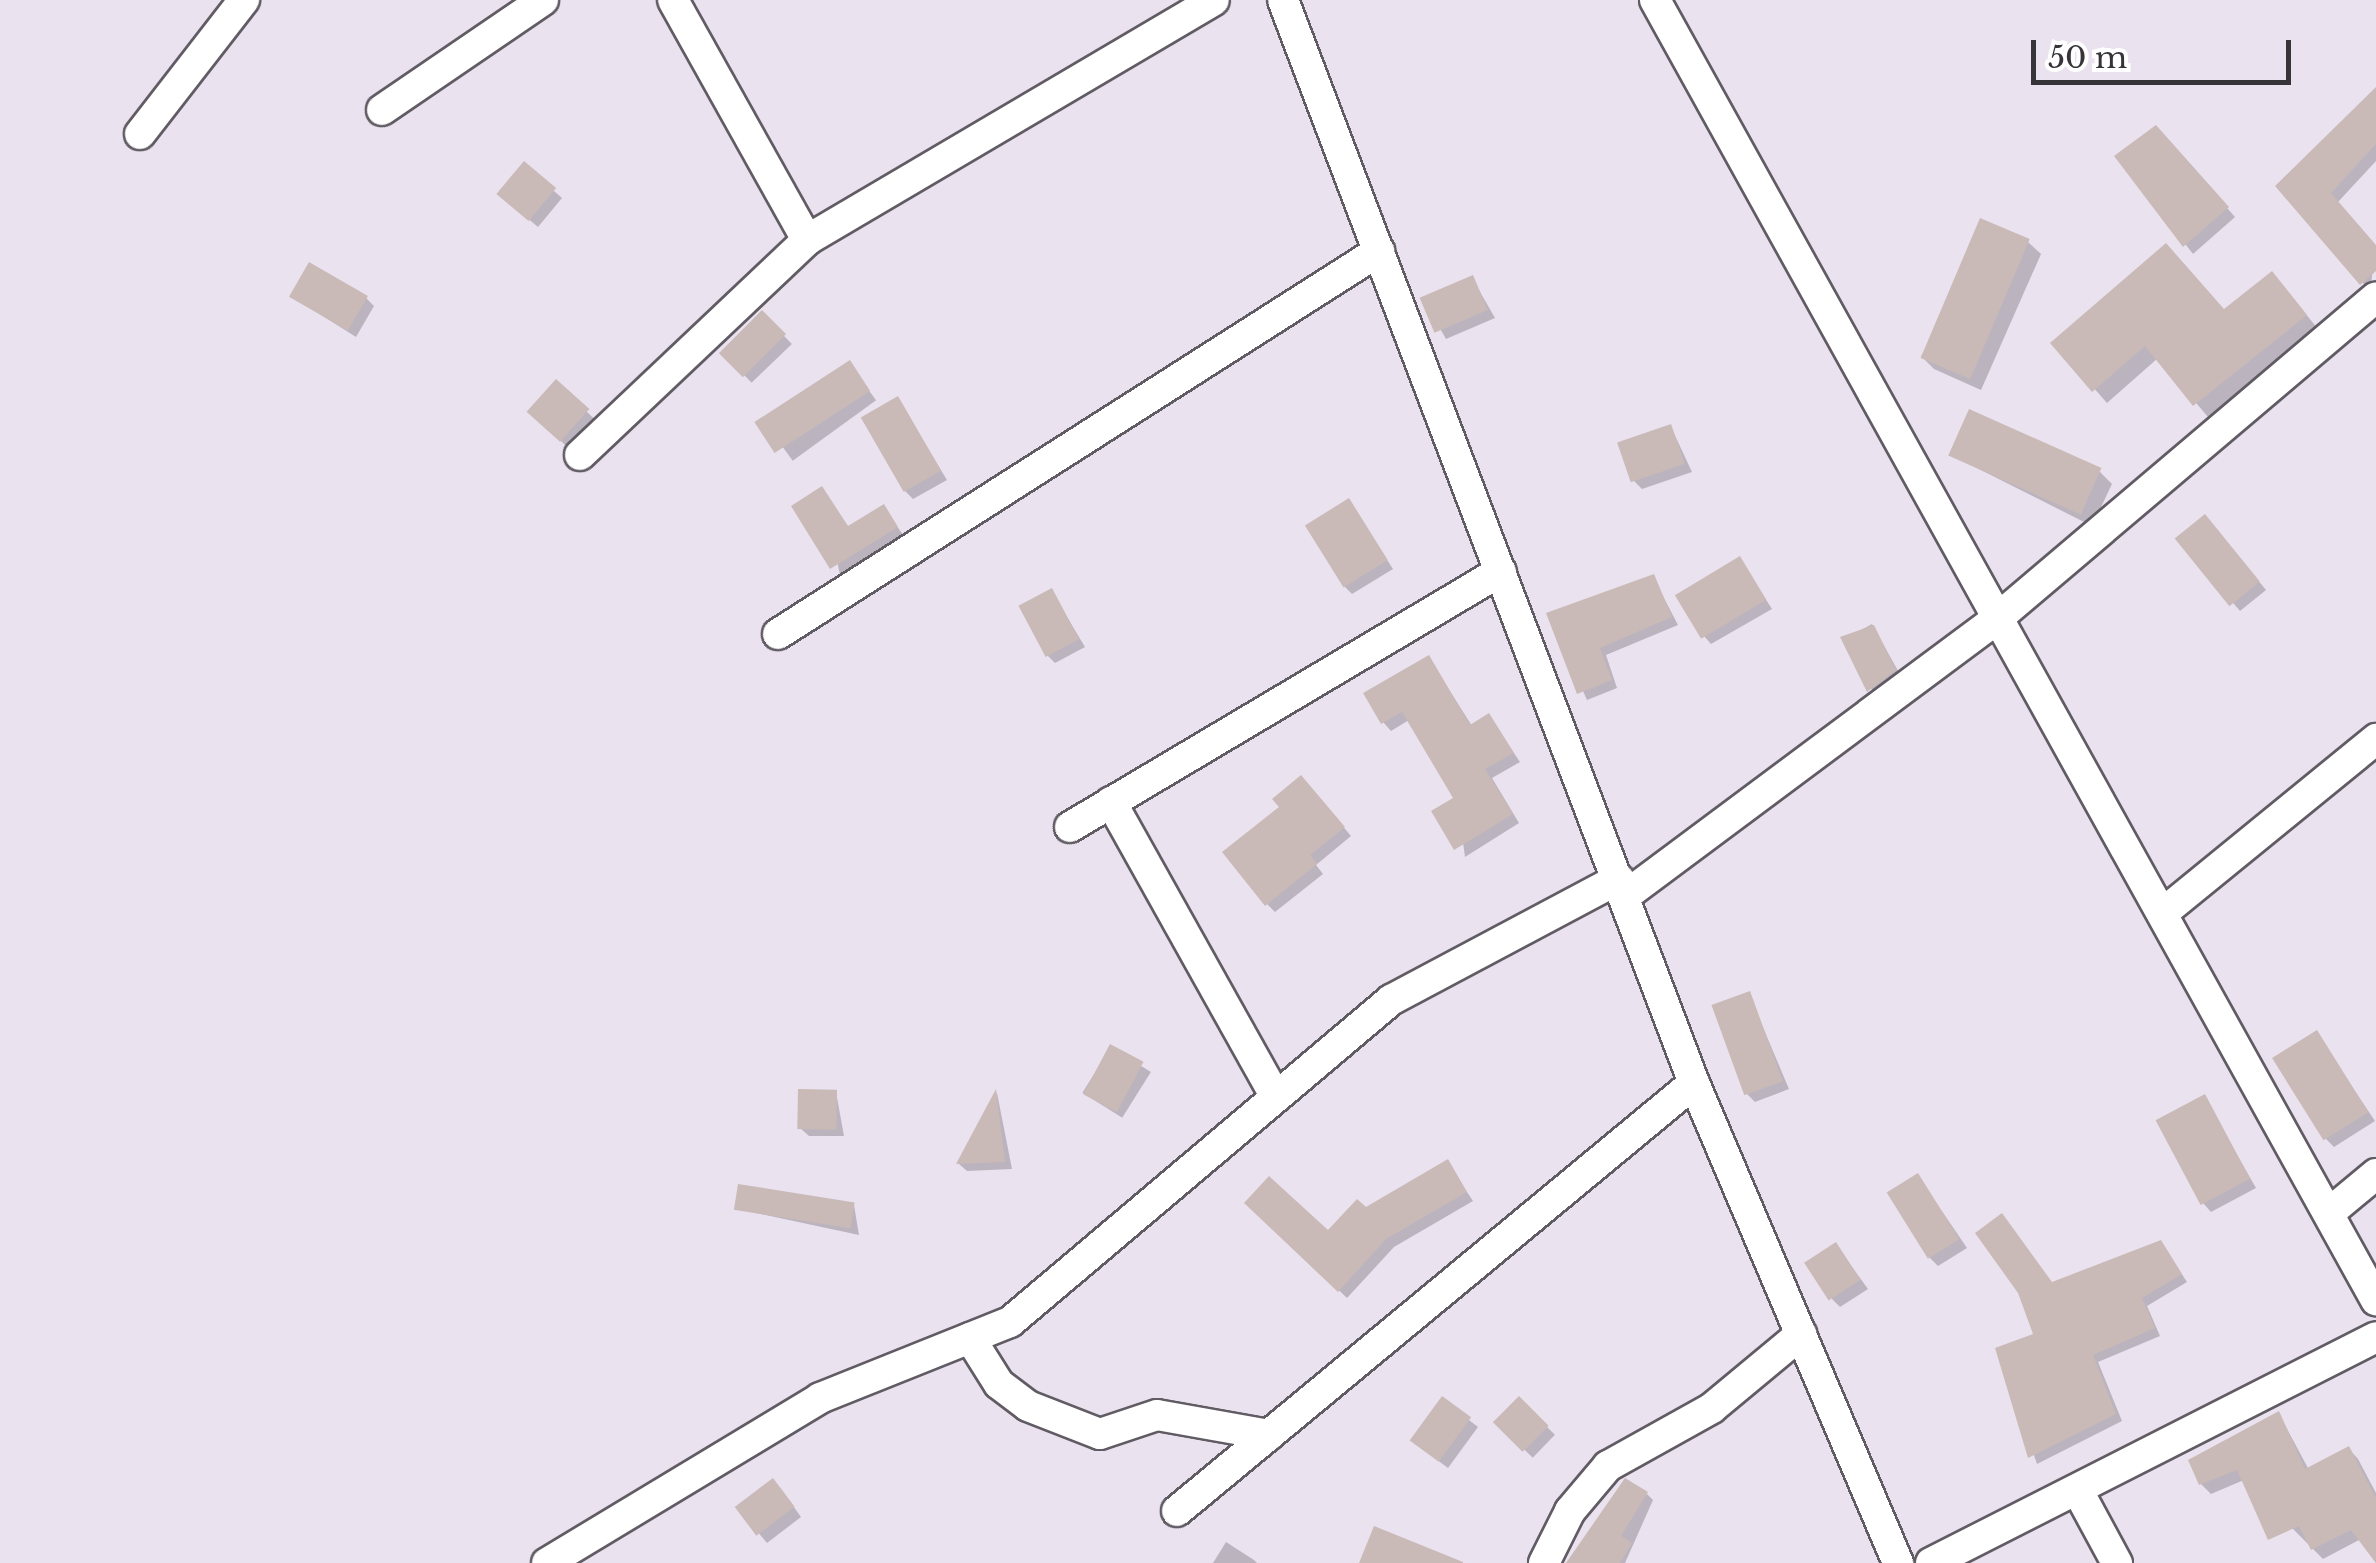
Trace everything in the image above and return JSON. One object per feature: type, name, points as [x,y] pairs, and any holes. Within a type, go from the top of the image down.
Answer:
[{"type":"street","points":[[140,134],[244,0]]},
{"type":"street","points":[[382,110],[544,0]]},
{"type":"street","points":[[673,0],[808,240]]},
{"type":"street","points":[[580,455],[808,240],[1214,0]]},
{"type":"street","points":[[1283,0],[1694,1083],[1898,1563]]},
{"type":"street","points":[[1655,0],[2376,1300]]},
{"type":"street","points":[[778,634],[1379,251]]},
{"type":"street","points":[[547,1563],[820,1398],[1010,1322],[1391,1000],[1622,888],[2000,616],[2376,297]]},
{"type":"street","points":[[1070,827],[1502,571]]},
{"type":"street","points":[[2164,912],[2376,739]]},
{"type":"street","points":[[1110,802],[1276,1097]]},
{"type":"street","points":[[1178,1511],[1694,1083]]},
{"type":"street","points":[[2328,1213],[2376,1174]]},
{"type":"street","points":[[1544,1563],[1570,1510],[1608,1466],[1712,1408],[1800,1334]]},
{"type":"street","points":[[1931,1563],[2376,1337]]},
{"type":"street","points":[[970,1338],[999,1384],[1028,1406],[1100,1434],[1156,1415],[1269,1435]]},
{"type":"street","points":[[2078,1491],[2117,1563]]},
{"type":"building","points":[[2376,87],[2376,144],[2331,193],[2376,245],[2376,271],[2360,285],[2275,186]]},
{"type":"building","points":[[2156,125],[2229,207],[2183,247],[2114,156]]},
{"type":"building","points":[[524,161],[556,188],[529,221],[496,194]]},
{"type":"building","points":[[1980,218],[2030,239],[1970,379],[1921,358]]},
{"type":"building","points":[[2166,243],[2224,309],[2272,271],[2307,315],[2193,406],[2145,346],[2092,392],[2050,343]]},
{"type":"building","points":[[309,262],[368,296],[348,331],[289,297]]},
{"type":"building","points":[[1473,275],[1488,310],[1434,333],[1420,298]]},
{"type":"building","points":[[762,310],[786,334],[743,377],[719,353]]},
{"type":"building","points":[[850,360],[870,391],[775,453],[754,422]]},
{"type":"building","points":[[556,379],[589,409],[560,442],[527,412]]},
{"type":"building","points":[[898,396],[941,470],[904,492],[861,418]]},
{"type":"building","points":[[1969,409],[2101,468],[2081,515],[1948,456]]},
{"type":"building","points":[[1671,424],[1685,464],[1631,482],[1617,443]]},
{"type":"building","points":[[822,486],[848,526],[884,504],[898,527],[830,569],[791,506]]},
{"type":"building","points":[[1349,498],[1388,560],[1344,587],[1305,526]]},
{"type":"building","points":[[2205,514],[2260,582],[2229,606],[2175,539]]},
{"type":"building","points":[[1740,556],[1766,600],[1701,639],[1675,595]]},
{"type":"building","points":[[1654,574],[1672,617],[1600,648],[1612,680],[1577,694],[1546,613]]},
{"type":"building","points":[[1052,588],[1079,639],[1046,657],[1018,606]]},
{"type":"building","points":[[1874,625],[1896,670],[1867,692],[1840,637]]},
{"type":"building","points":[[1429,655],[1470,725],[1489,713],[1514,753],[1485,769],[1513,814],[1454,850],[1431,811],[1453,798],[1402,712],[1381,724],[1363,693]]},
{"type":"building","points":[[1301,775],[1345,827],[1310,855],[1317,864],[1265,906],[1222,852],[1279,807],[1272,799]]},
{"type":"building","points":[[1750,991],[1783,1081],[1744,1095],[1711,1005]]},
{"type":"building","points":[[2317,1030],[2368,1112],[2323,1140],[2272,1058]]},
{"type":"building","points":[[1110,1044],[1144,1062],[1117,1112],[1083,1094]]},
{"type":"building","points":[[798,1089],[837,1090],[836,1130],[797,1129]]},
{"type":"building","points":[[996,1089],[1005,1162],[956,1164]]},
{"type":"building","points":[[2205,1094],[2250,1179],[2201,1205],[2156,1120]]},
{"type":"building","points":[[1448,1159],[1467,1192],[1386,1239],[1338,1292],[1244,1203],[1269,1176],[1328,1230],[1357,1199],[1366,1207]]},
{"type":"building","points":[[1918,1173],[1959,1239],[1928,1259],[1887,1193]]},
{"type":"building","points":[[738,1184],[855,1202],[850,1228],[734,1210]]},
{"type":"building","points":[[2002,1213],[2052,1282],[2161,1240],[2182,1274],[2142,1298],[2155,1328],[2093,1355],[2116,1414],[2028,1458],[1995,1348],[2033,1334],[2018,1293],[1975,1233]]},
{"type":"building","points":[[1836,1242],[1861,1280],[1829,1300],[1804,1263]]},
{"type":"building","points":[[1442,1396],[1471,1417],[1439,1462],[1410,1440]]},
{"type":"building","points":[[1519,1396],[1549,1426],[1523,1452],[1493,1422]]},
{"type":"building","points":[[2279,1411],[2305,1469],[2349,1446],[2376,1498],[2376,1563],[2351,1530],[2311,1550],[2299,1526],[2268,1540],[2237,1470],[2199,1485],[2188,1460]]},
{"type":"building","points":[[773,1478],[795,1507],[756,1536],[735,1507]]},
{"type":"building","points":[[1625,1478],[1648,1492],[1621,1536],[1632,1543],[1620,1563],[1566,1563]]},
{"type":"building","points":[[1374,1526],[1463,1562],[1463,1563],[1359,1563]]}]
